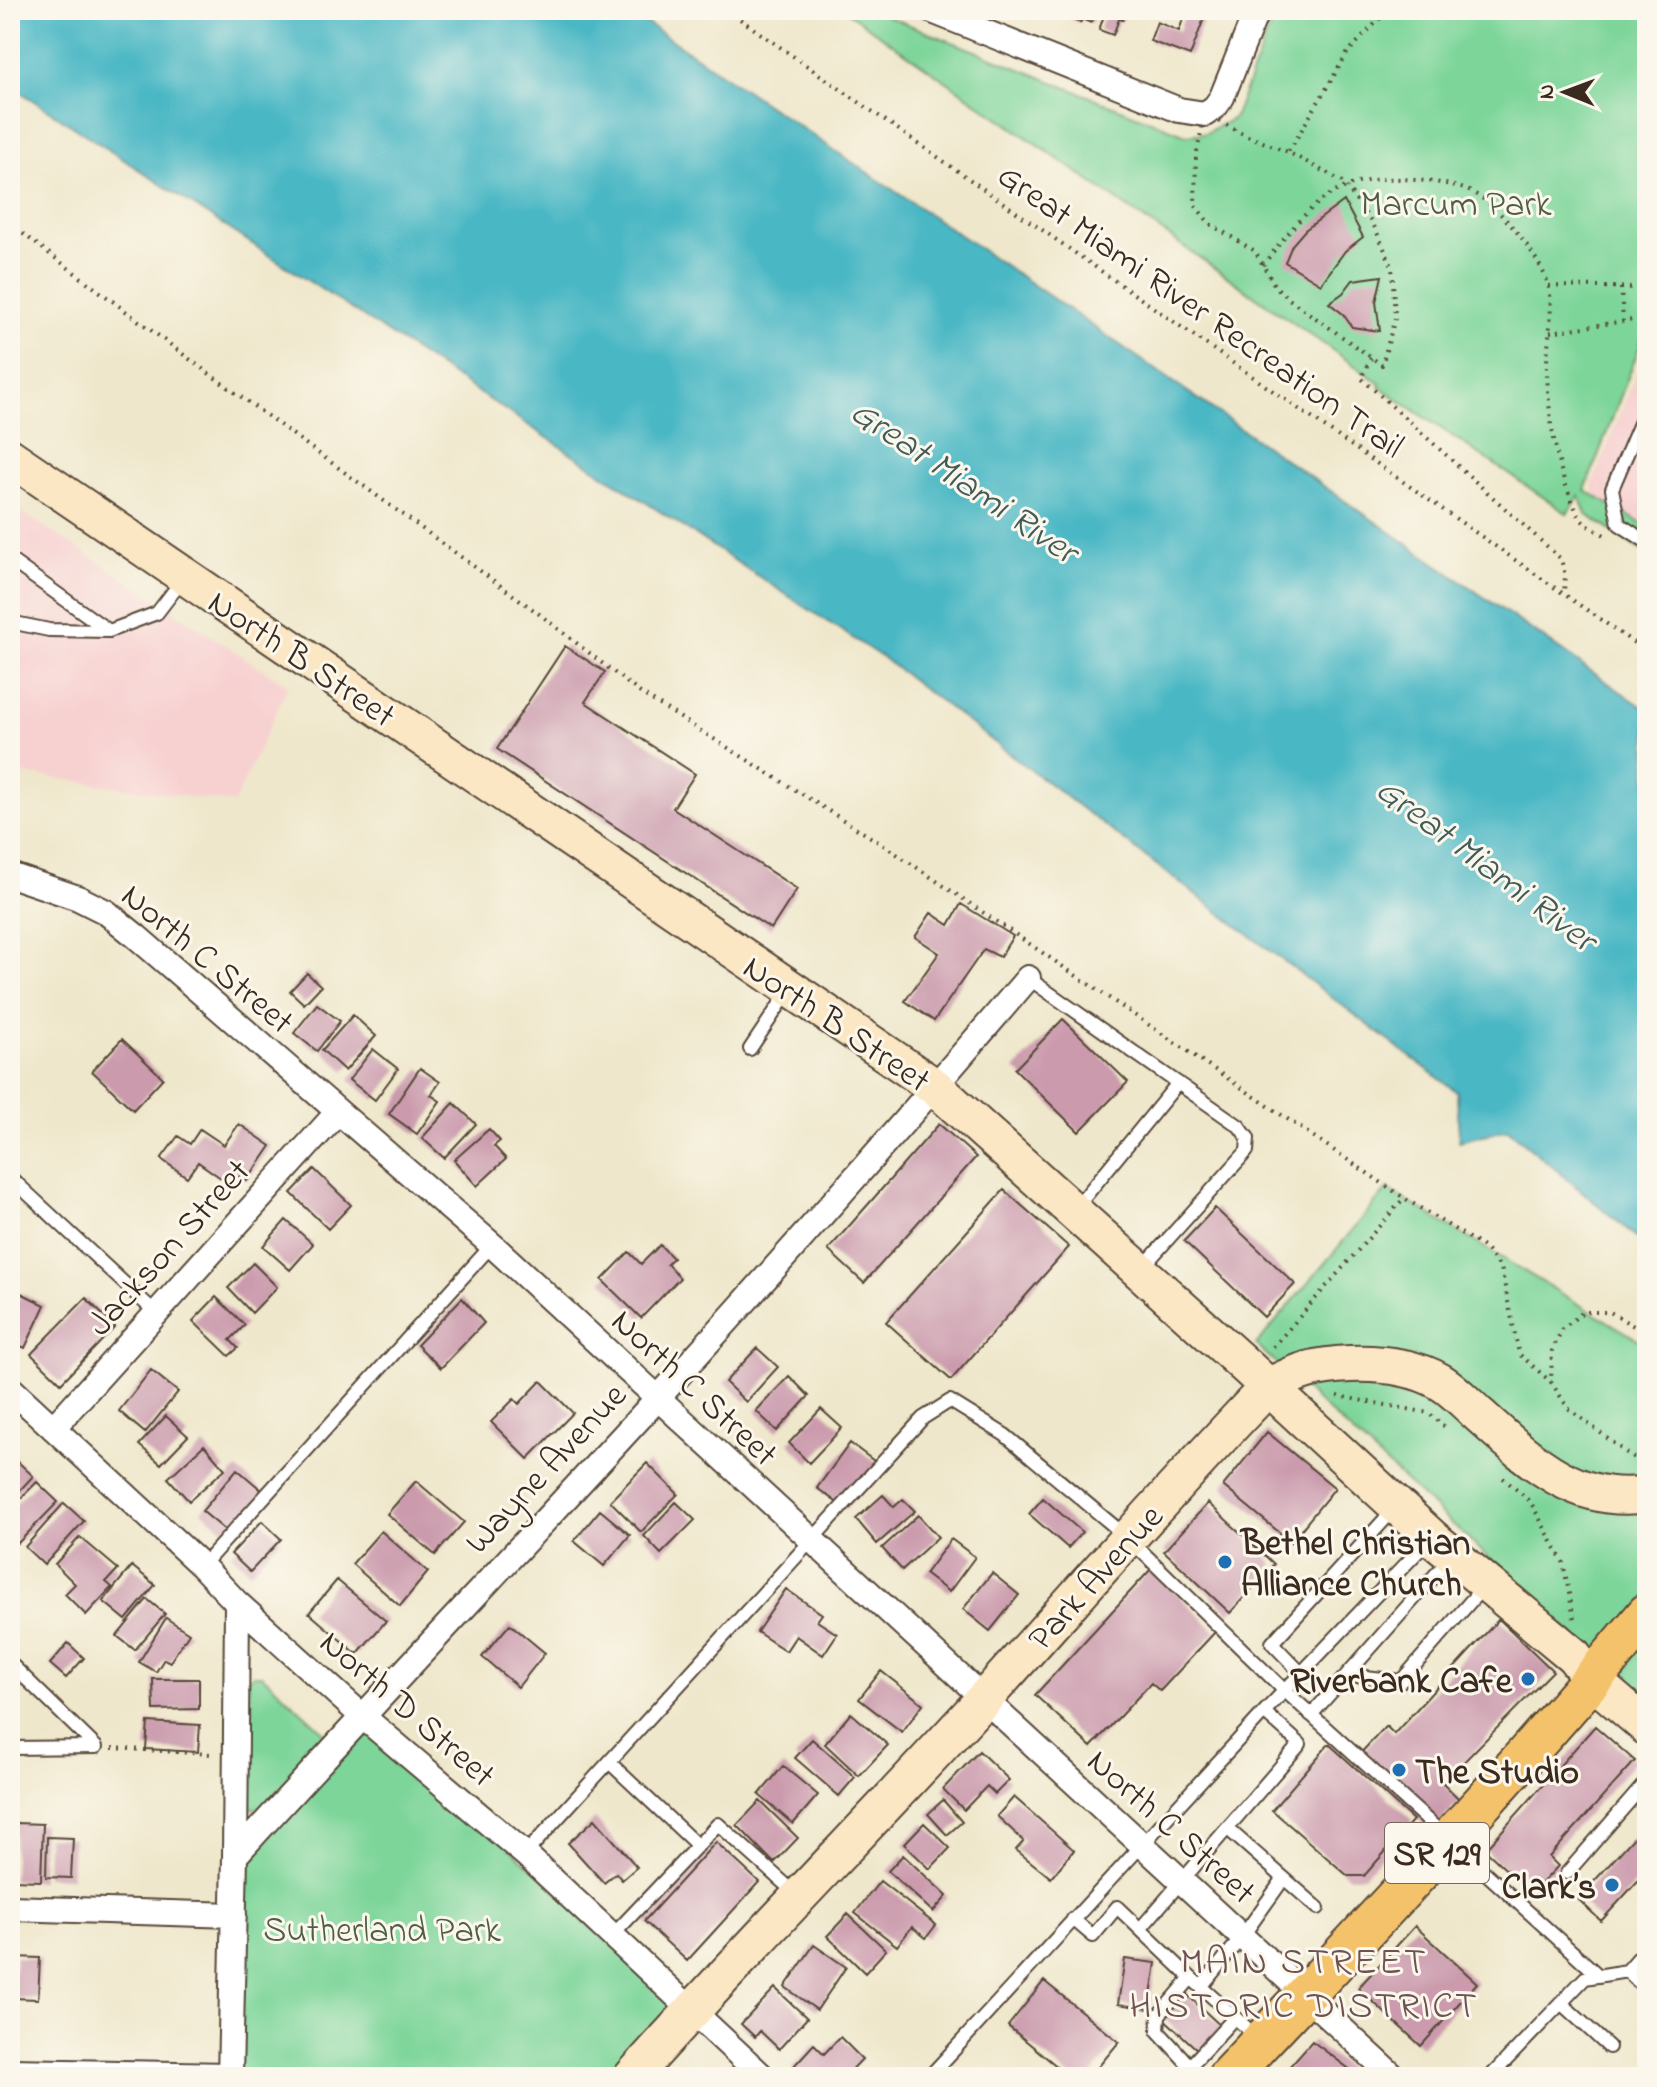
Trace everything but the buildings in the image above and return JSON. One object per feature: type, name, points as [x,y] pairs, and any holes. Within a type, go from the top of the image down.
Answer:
[{"type":"main road","name":"North B Street","points":[[10,457],[935,1087],[1442,1547],[1574,1656],[1592,1680],[1647,1727]]},
{"type":"main road","name":"Park Avenue","points":[[632,2077],[983,1700],[1127,1537],[1268,1387],[1297,1371],[1316,1367],[1372,1363],[1416,1371],[1440,1382],[1542,1469],[1567,1484],[1594,1493],[1647,1494]]},
{"type":"main road","name":"SR 129","points":[[1228,2077],[1248,2029],[1304,1995],[1448,1841],[1647,1614]]},
{"type":"street","points":[[930,10],[972,18],[1179,110],[1205,114],[1222,97],[1257,10]]},
{"type":"street","name":"North C Street","points":[[10,875],[78,898],[106,912],[492,1245],[656,1400],[1394,2077]]},
{"type":"street","name":"Wayne Avenue","points":[[235,1856],[656,1400],[1028,978]]},
{"type":"street","name":"Jackson Street","points":[[53,1428],[337,1113]]},
{"type":"street","name":"North D Street","points":[[10,1388],[202,1566],[237,1603],[362,1716],[525,1854],[763,2077]]},
{"type":"street","points":[[230,2073],[237,1603]]},
{"type":"street","points":[[10,1908],[234,1915]]},
{"type":"lane","points":[[1647,407],[1612,489],[1619,524],[1647,542]]},
{"type":"lane","points":[[10,560],[109,631]]},
{"type":"lane","points":[[10,622],[49,630],[109,631],[157,613],[185,577]]},
{"type":"lane","points":[[1028,978],[1239,1126],[1248,1138],[1247,1151],[1140,1271]]},
{"type":"lane","points":[[750,1049],[790,988]]},
{"type":"lane","points":[[1073,1211],[1178,1083]]},
{"type":"lane","points":[[10,1177],[155,1312]]},
{"type":"lane","points":[[202,1566],[492,1245]]},
{"type":"lane","points":[[525,1854],[923,1418],[950,1401],[1005,1435],[1127,1537],[1284,1690],[1599,1976]]},
{"type":"lane","points":[[1301,1673],[1272,1643],[1398,1506]]},
{"type":"lane","points":[[1311,1715],[1364,1657],[1442,1547]]},
{"type":"lane","points":[[929,2077],[1284,1690],[1442,1547]]},
{"type":"lane","points":[[1348,1675],[1401,1681],[1487,1584]]},
{"type":"lane","points":[[10,1663],[96,1747]]},
{"type":"lane","points":[[1141,1928],[1300,1744],[1264,1712]]},
{"type":"lane","points":[[10,1748],[96,1747]]},
{"type":"lane","points":[[609,1762],[698,1846]]},
{"type":"lane","points":[[1567,1873],[1647,1781]]},
{"type":"lane","points":[[612,1936],[718,1824],[798,1896]]},
{"type":"lane","points":[[1228,1829],[1318,1908]]},
{"type":"lane","points":[[1201,1987],[1284,1878]]},
{"type":"lane","points":[[1073,1919],[1093,1936],[1117,1907],[1248,2029],[1190,2066]]},
{"type":"lane","points":[[1490,2077],[1585,1978],[1627,1971],[1647,1948]]},
{"type":"lane","points":[[1627,1971],[1647,1990]]},
{"type":"lane","points":[[1191,1978],[1159,2015],[1158,2031],[1200,2077]]},
{"type":"lane","points":[[1203,2009],[1213,1997]]},
{"type":"lane","points":[[1561,2003],[1609,2047]]},
{"type":"lane","points":[[1170,2045],[1180,2034]]},
{"type":"lane","points":[[10,2065],[230,2073]]},
{"type":"path","name":"Great Miami River Recreation Trail","points":[[727,10],[1647,652]]},
{"type":"path","points":[[1288,152],[1348,52],[1388,10]]},
{"type":"path","points":[[1205,114],[1245,135],[1288,152],[1346,186],[1374,226],[1392,266],[1395,318],[1382,365],[1289,299],[1275,286],[1255,251],[1210,224],[1195,205],[1196,156],[1205,114]]},
{"type":"path","points":[[1263,265],[1294,224],[1327,194],[1346,186],[1387,178],[1400,179],[1448,183],[1481,197],[1514,229],[1540,266],[1549,286],[1547,372],[1561,475],[1581,519],[1607,537]]},
{"type":"path","points":[[10,224],[212,376],[538,613],[639,692],[888,848],[1404,1198],[1485,1248],[1501,1268],[1519,1354],[1551,1382],[1568,1408],[1636,1460],[1647,1461]]},
{"type":"path","points":[[1549,286],[1647,288]]},
{"type":"path","points":[[1621,288],[1623,321]]},
{"type":"path","points":[[1550,332],[1647,318]]},
{"type":"path","points":[[1371,358],[1361,378],[1561,559],[1565,575],[1564,594]]},
{"type":"path","points":[[1273,1347],[1404,1198]]},
{"type":"path","points":[[1551,1382],[1552,1351],[1562,1329],[1583,1312],[1610,1312],[1647,1334]]},
{"type":"path","points":[[1336,1396],[1429,1413],[1452,1433]]},
{"type":"path","points":[[1496,1472],[1530,1501],[1563,1562],[1576,1623]]},
{"type":"path","points":[[96,1747],[210,1754]]},
{"type":"shaded area","points":[[1647,346],[1647,554],[1607,524],[1592,485]]},
{"type":"shaded area","points":[[10,504],[288,686],[234,803],[10,772]]},
{"type":"green space","name":"Marcum Park","points":[[844,10],[872,10],[1186,135],[1206,133],[1234,118],[1277,10],[1647,10],[1647,334],[1644,335],[1585,490],[1647,527],[1645,553],[1586,514],[1579,496],[1568,514],[1380,387],[1381,384]]},
{"type":"green space","points":[[1387,1189],[1647,1345],[1647,1702],[1256,1345]]},
{"type":"green space","points":[[253,1675],[262,1675],[327,1735],[326,1742],[262,1807],[251,1809],[244,1800],[246,1681]]},
{"type":"green space","name":"Sutherland Park","points":[[362,1716],[691,2011],[632,2077],[230,2077],[235,1856]]},
{"type":"water","name":"Great Miami River","points":[[10,10],[627,10],[1016,273],[1647,710],[1647,1246],[1508,1129],[1459,1141],[1457,1092],[883,658],[10,85]]},
{"type":"place","name":"Bethel Christian Alliance Church","points":[[1225,1562]]},
{"type":"place","name":"Riverbank Cafe","points":[[1528,1679]]},
{"type":"place","name":"The Studio","points":[[1399,1770]]},
{"type":"place","name":"Clark’s","points":[[1612,1885]]},
{"type":"district","name":"MAIN STREET HISTORIC DISTRICT","points":[[1304,1982]]}]
